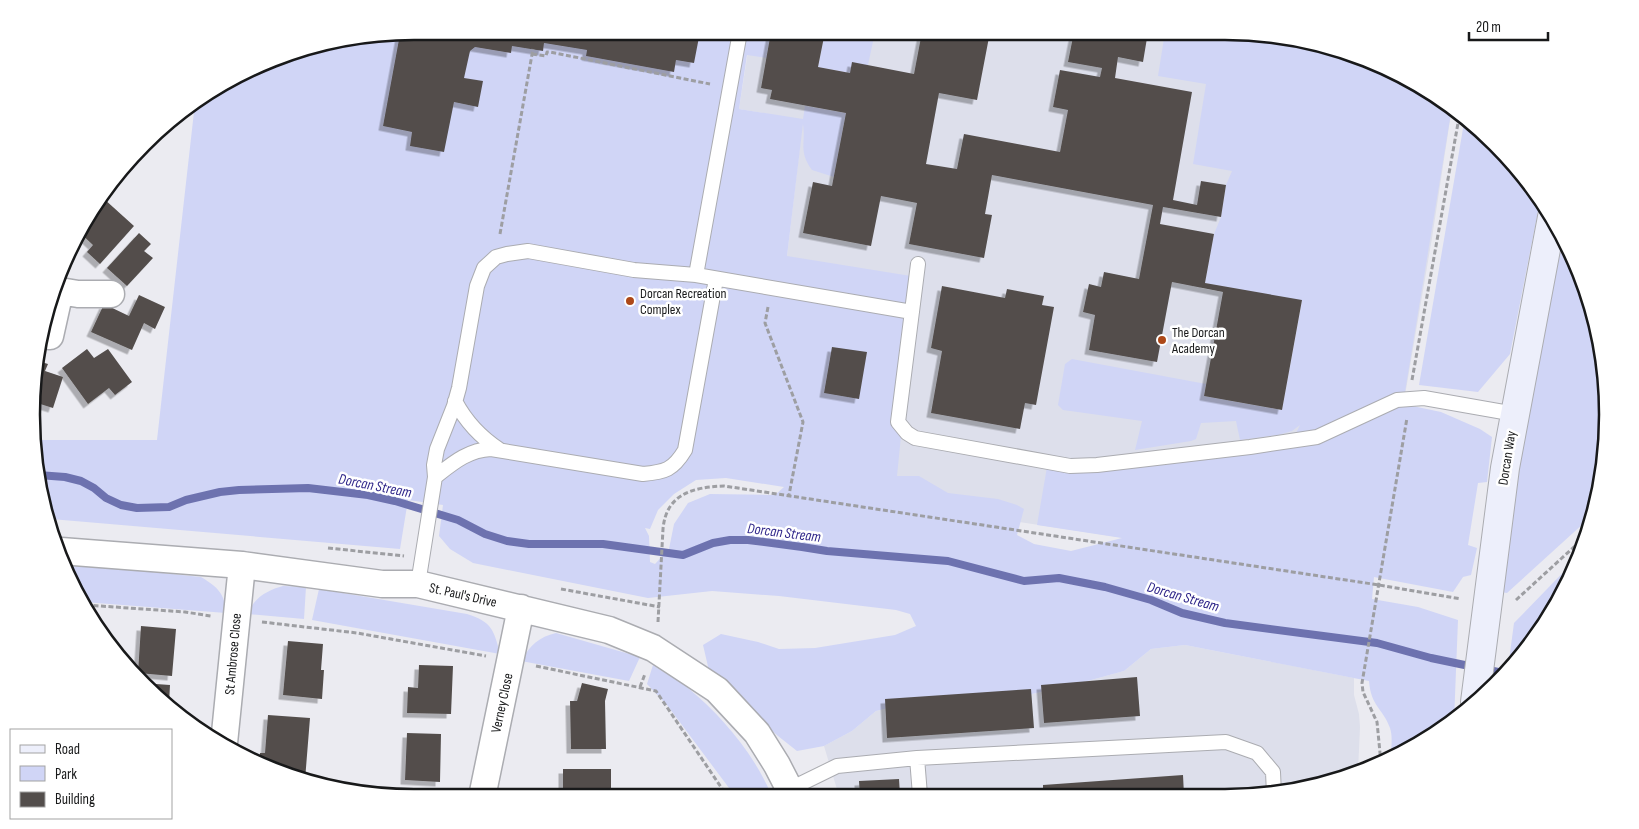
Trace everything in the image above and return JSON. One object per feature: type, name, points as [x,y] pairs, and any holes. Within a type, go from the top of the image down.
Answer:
[{"type":"main road","name":"Dorcan Way","points":[[1476,691],[1485,611],[1505,468],[1550,229]]},
{"type":"street","points":[[61,292],[78,294],[111,294]]},
{"type":"street","points":[[50,336],[53,320]]},
{"type":"street","name":"St. Paul's Drive","points":[[66,551],[242,566],[334,576],[382,584],[418,584],[609,630],[653,648],[717,690],[757,733],[789,789]]},
{"type":"street","name":"St Ambrose Close","points":[[225,737],[242,566]]},
{"type":"street","name":"Verney Close","points":[[484,789],[511,661],[520,608]]},
{"type":"lane","points":[[696,275],[739,40]]},
{"type":"lane","points":[[418,584],[437,449],[455,401],[477,286],[484,268],[496,257],[528,251],[634,270],[716,278],[912,312]]},
{"type":"lane","points":[[918,264],[898,422],[907,433],[915,438],[1070,466],[1097,465],[1317,437],[1397,400],[1424,398],[1515,414]]},
{"type":"lane","points":[[433,483],[468,453],[479,449],[501,450],[643,474],[664,472],[679,461],[686,450],[716,278]]},
{"type":"lane","points":[[455,401],[472,427],[482,437],[501,450]]},
{"type":"lane","points":[[796,789],[837,766],[917,758],[1226,742],[1257,753],[1273,772],[1274,786]]},
{"type":"lane","points":[[917,758],[920,789]]},
{"type":"path","points":[[496,257],[533,52],[546,56],[547,52],[550,52],[730,88]]},
{"type":"path","points":[[1380,754],[1377,722],[1363,692],[1362,684],[1380,585],[1412,377],[1458,122]]},
{"type":"path","points":[[772,288],[765,323],[803,422],[789,495]]},
{"type":"path","points":[[653,648],[658,627],[664,517],[671,504],[679,497],[704,487],[724,486],[789,495],[1019,532],[1380,585],[1485,611],[1508,607],[1575,546]]},
{"type":"path","points":[[92,605],[185,612],[357,633],[511,661],[656,691],[722,789]]},
{"type":"shaded area","name":"The Dorcan Academy","points":[[750,40],[1224,40],[1273,43],[1298,47],[1345,60],[1390,79],[1433,103],[1451,116],[1432,238],[1374,576],[894,503],[787,256],[803,120],[739,109]]},
{"type":"shaded area","points":[[1185,645],[1354,678],[1354,695],[1360,727],[1358,764],[1298,782],[1249,788],[837,789],[824,746],[852,731],[876,711],[906,704],[973,707],[1073,685],[1124,671],[1151,649]]},
{"type":"green space","points":[[414,40],[770,40],[767,58],[747,55],[739,109],[803,119],[805,106],[846,113],[834,177],[812,170],[805,157],[803,147],[803,124],[787,256],[917,277],[897,476],[919,476],[948,493],[998,499],[1017,505],[1024,509],[1017,535],[1034,544],[1071,551],[1122,538],[1037,525],[1047,467],[1289,448],[1300,425],[1292,431],[1278,435],[1240,440],[1236,421],[1201,423],[1196,439],[1135,450],[1142,421],[1063,410],[1058,405],[1065,364],[1072,359],[1206,384],[1204,396],[1282,410],[1302,301],[1205,283],[1214,234],[1221,217],[1226,185],[1232,171],[1193,164],[1206,84],[1158,76],[1164,40],[1224,40],[1273,43],[1298,47],[1345,60],[1412,90],[1451,116],[1403,404],[1441,412],[1480,429],[1492,437],[1487,482],[1478,483],[1468,545],[1477,548],[1471,575],[1463,577],[1453,592],[1374,577],[1372,599],[1418,607],[1458,620],[1454,710],[1433,726],[1391,749],[1390,728],[1372,696],[1369,681],[1185,645],[1151,649],[1124,671],[1073,685],[973,707],[906,704],[876,711],[852,731],[824,746],[797,751],[710,675],[703,645],[721,634],[758,642],[779,649],[815,648],[895,635],[916,626],[910,614],[896,610],[779,596],[712,591],[648,598],[473,563],[450,549],[439,536],[443,505],[408,500],[400,549],[55,519],[47,488],[41,440],[157,440],[194,112],[227,90],[294,60],[341,47],[366,43]],"holes":[[[726,478],[784,487],[775,495],[710,494],[688,503],[674,524],[669,549],[655,564],[650,562],[649,536],[645,528],[650,529],[658,510],[674,494],[696,480]]]},
{"type":"green space","points":[[823,40],[873,40],[868,65],[850,73],[818,67]]},
{"type":"green space","points":[[1463,127],[1506,168],[1538,210],[1510,354],[1478,392],[1419,385]]},
{"type":"green space","points":[[1561,250],[1579,294],[1592,341],[1596,366],[1599,414],[1596,463],[1592,488],[1582,525],[1507,593],[1501,592],[1518,473]]},
{"type":"green space","points":[[72,564],[201,577],[220,592],[226,613],[90,602]]},
{"type":"green space","points":[[1564,572],[1536,623],[1509,657],[1514,623]]},
{"type":"green space","points":[[283,586],[306,587],[304,619],[248,614],[257,599]]},
{"type":"green space","points":[[319,589],[467,614],[482,620],[491,628],[500,654],[312,620]]},
{"type":"green space","points":[[556,633],[640,657],[629,681],[521,661],[536,642]]},
{"type":"green space","points":[[653,665],[701,699],[747,751],[769,789],[730,789],[667,705],[647,684]]},
{"type":"building","points":[[698,40],[694,63],[676,60],[674,72],[586,56],[587,50],[544,43],[543,51],[512,46],[511,53],[475,47],[470,51],[464,78],[483,81],[478,107],[454,102],[444,152],[410,146],[412,132],[383,126],[399,41]]},
{"type":"building","points":[[770,40],[823,40],[818,67],[850,73],[852,62],[914,74],[920,40],[988,40],[977,100],[939,93],[926,164],[957,169],[964,134],[1060,152],[1068,110],[1053,107],[1060,70],[1100,77],[1102,68],[1068,62],[1072,40],[1147,40],[1143,62],[1118,57],[1115,78],[1192,92],[1173,200],[1197,205],[1201,181],[1226,185],[1221,217],[1163,207],[1160,224],[1214,234],[1205,283],[1302,300],[1282,410],[1204,396],[1223,292],[1172,282],[1157,362],[1089,350],[1095,315],[1083,312],[1089,284],[1101,287],[1104,272],[1139,279],[1153,205],[992,175],[985,214],[992,215],[984,258],[909,244],[917,203],[881,196],[871,246],[803,233],[813,182],[832,186],[846,113],[770,99],[772,90],[761,88]]},
{"type":"building","points":[[107,201],[134,226],[100,264],[87,252],[93,245],[85,237]]},
{"type":"building","points":[[139,233],[151,244],[144,251],[153,258],[127,286],[107,268]]},
{"type":"building","points":[[942,286],[1005,298],[1007,289],[1044,296],[1042,305],[1054,307],[1036,405],[1025,403],[1020,429],[931,413],[942,351],[931,348]]},
{"type":"building","points":[[139,295],[165,307],[155,329],[144,323],[132,350],[91,332],[104,304],[129,316]]},
{"type":"building","points":[[832,347],[867,352],[859,399],[824,393]]},
{"type":"building","points":[[87,349],[94,358],[108,349],[132,382],[115,395],[109,388],[88,404],[62,368]]},
{"type":"building","points":[[44,363],[48,364],[45,371],[63,377],[53,408],[40,404]]},
{"type":"building","points":[[141,626],[176,629],[172,676],[145,674],[138,667]]},
{"type":"building","points":[[288,641],[323,644],[321,670],[324,670],[322,699],[283,695]]},
{"type":"building","points":[[419,665],[453,666],[451,714],[407,713],[408,687],[418,688]]},
{"type":"building","points":[[1137,677],[1140,716],[1044,723],[1041,685]]},
{"type":"building","points":[[582,683],[608,689],[605,701],[606,749],[571,749],[570,701],[577,701]]},
{"type":"building","points":[[155,684],[170,685],[169,697]]},
{"type":"building","points":[[1031,689],[1034,728],[887,738],[885,699]]},
{"type":"building","points":[[268,715],[310,718],[306,772],[260,755],[260,753],[265,753]]},
{"type":"building","points":[[407,733],[441,734],[440,782],[405,780]]},
{"type":"building","points":[[563,769],[611,769],[611,789],[563,789]]},
{"type":"building","points":[[1183,775],[1184,789],[1043,789],[1043,785]]},
{"type":"building","points":[[899,779],[900,789],[860,789],[859,781]]},
{"type":"waterway","name":"Dorcan Stream","points":[[45,476],[65,477],[81,481],[94,488],[106,498],[121,505],[137,508],[169,507],[186,500],[220,492],[308,488],[368,495],[395,501],[458,520],[485,534],[507,541],[529,544],[603,544],[683,555],[713,543],[730,540],[748,540],[827,551],[948,561],[1024,581],[1059,578],[1105,587],[1151,600],[1182,613],[1225,623],[1377,643],[1431,658],[1496,672]]},
{"type":"place","name":"Dorcan Recreation Complex","points":[[630,301]]},
{"type":"place","name":"The Dorcan Academy","points":[[1162,340]]}]
